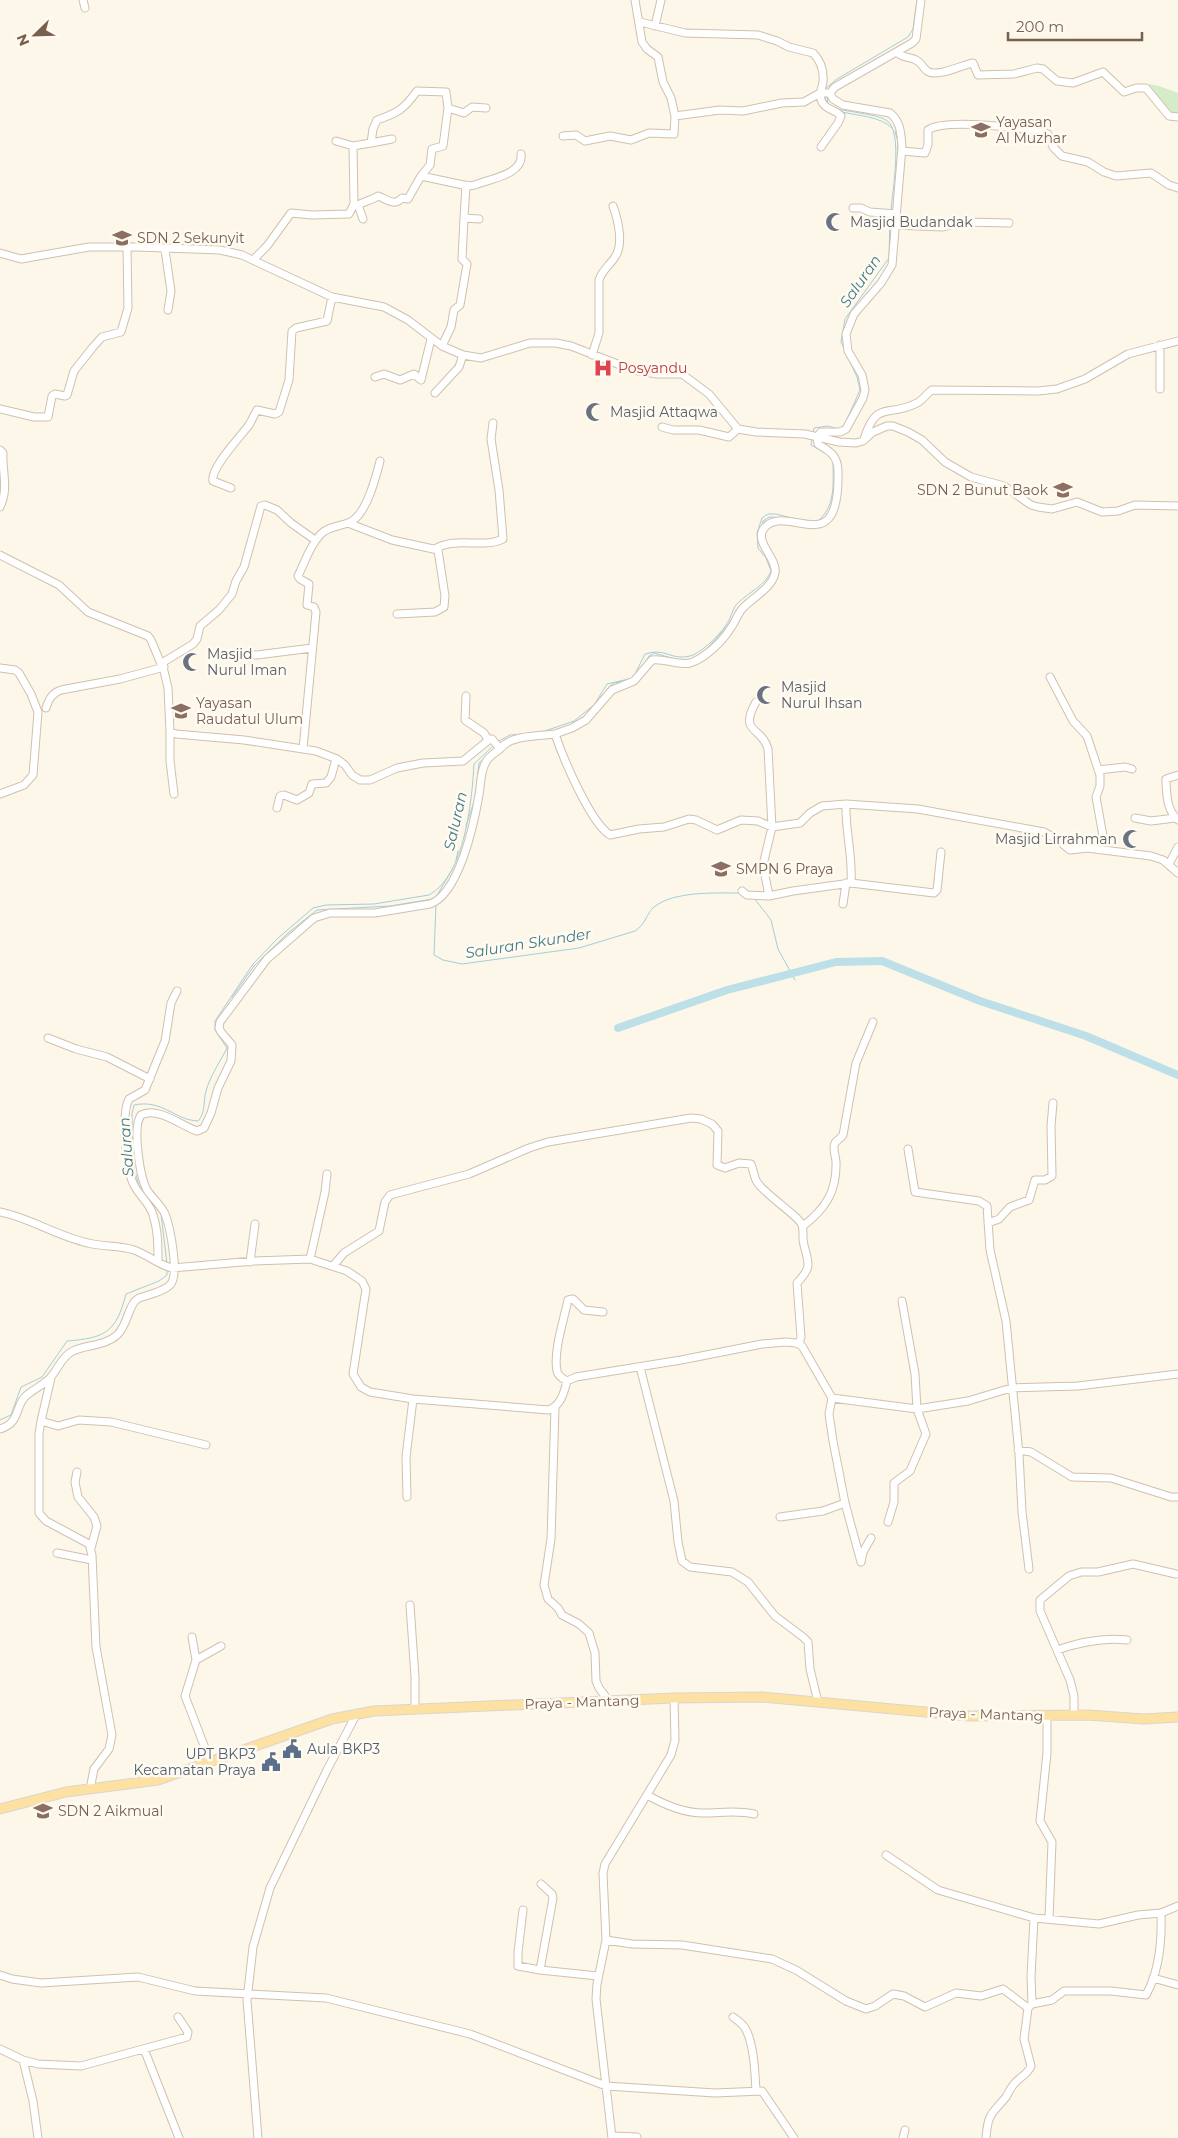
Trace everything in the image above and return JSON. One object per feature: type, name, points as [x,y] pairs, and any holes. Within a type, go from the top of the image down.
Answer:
[{"type":"main road","name":"Praya - Mantang","points":[[0,1809],[66,1792],[158,1780],[332,1719],[357,1713],[415,1708],[674,1698],[762,1697],[969,1716],[1074,1715],[1144,1719],[1178,1717]]},
{"type":"street","points":[[83,0],[85,8]]},
{"type":"street","points":[[563,136],[576,135],[585,141],[610,136],[631,140],[648,133],[674,134],[675,116],[671,98],[663,82],[660,62],[656,54],[647,49],[642,42],[635,0]]},
{"type":"street","points":[[655,26],[660,0]]},
{"type":"street","points":[[675,116],[720,110],[743,111],[782,103],[804,102],[825,93],[898,53],[916,39],[921,0]]},
{"type":"street","points":[[640,22],[685,34],[758,35],[777,40],[789,47],[813,53],[823,68],[824,105],[841,116],[821,147]]},
{"type":"street","points":[[898,53],[916,60],[928,72],[938,74],[960,65],[974,63],[978,75],[1014,74],[1037,68],[1043,69],[1057,81],[1073,83],[1102,72],[1124,92],[1146,88],[1169,116],[1178,117]]},
{"type":"street","points":[[253,260],[267,246],[291,213],[312,215],[349,214],[356,205],[378,196],[394,203],[399,202],[402,198],[408,199],[421,176],[430,165],[432,149],[443,146],[448,108],[445,91],[426,93],[417,91],[402,109],[391,116],[377,120],[373,129],[371,143]]},
{"type":"street","points":[[816,437],[822,432],[840,432],[846,429],[863,398],[865,390],[862,375],[848,352],[847,329],[854,314],[881,283],[892,265],[896,225],[893,214],[902,151],[901,132],[896,118],[890,113],[843,104],[825,93]]},
{"type":"street","points":[[448,108],[464,113],[472,107],[486,108]]},
{"type":"street","points":[[902,151],[925,152],[928,145],[928,129],[936,125],[966,124],[1040,131],[1048,134],[1053,147],[1062,156],[1088,162],[1104,172],[1116,176],[1151,173],[1169,185],[1178,188]]},
{"type":"street","points":[[336,141],[353,146],[392,139]]},
{"type":"street","points":[[353,146],[356,205],[363,219]]},
{"type":"street","points":[[421,176],[475,185],[510,172],[521,160],[521,154]]},
{"type":"street","points":[[442,346],[451,327],[454,310],[460,305],[465,281],[467,264],[462,259],[466,185]]},
{"type":"street","points":[[592,355],[599,332],[599,280],[601,274],[616,256],[619,247],[616,216],[613,206]]},
{"type":"street","points":[[852,208],[893,214]]},
{"type":"street","points":[[464,218],[479,220]]},
{"type":"street","points":[[896,225],[943,227],[963,222],[1009,223]]},
{"type":"street","points":[[0,253],[21,259],[89,247],[220,250],[242,255],[332,297],[384,307],[408,320],[442,346],[463,355],[480,358],[517,346],[545,342],[571,346],[634,370],[657,374],[682,374],[710,394],[738,429],[756,432],[805,434],[843,442],[863,441],[873,432],[887,426],[908,432],[922,440],[945,462],[971,477],[1004,486],[1031,505],[1045,509],[1077,502],[1102,512],[1118,512],[1135,505],[1178,506]]},
{"type":"street","points":[[0,409],[34,417],[48,418],[52,396],[55,394],[67,395],[75,369],[93,346],[102,337],[121,332],[128,308],[127,247]]},
{"type":"street","points":[[165,250],[171,292],[168,310]]},
{"type":"street","points":[[231,488],[213,481],[212,476],[222,459],[251,422],[256,410],[275,414],[279,412],[289,380],[292,331],[296,328],[327,321],[332,297]]},
{"type":"street","points":[[375,377],[384,374],[400,380],[414,374],[421,380],[431,338]]},
{"type":"street","points":[[863,441],[869,423],[878,413],[916,404],[932,390],[1038,391],[1057,389],[1085,379],[1128,354],[1178,341]]},
{"type":"street","points":[[1160,345],[1160,389]]},
{"type":"street","points":[[435,393],[459,367],[463,355]]},
{"type":"street","points":[[348,523],[392,540],[435,549],[446,544],[498,541],[504,537],[491,439],[493,423]]},
{"type":"street","points":[[662,426],[673,430],[699,430],[729,437],[738,429]]},
{"type":"street","points":[[0,1429],[9,1425],[15,1419],[23,1398],[51,1378],[71,1352],[94,1346],[116,1336],[122,1330],[135,1301],[168,1287],[173,1281],[174,1268],[169,1226],[164,1212],[143,1182],[138,1154],[137,1120],[144,1113],[154,1113],[197,1131],[204,1128],[211,1113],[218,1088],[231,1061],[232,1046],[219,1028],[220,1022],[267,959],[314,918],[330,914],[375,913],[430,904],[443,896],[459,870],[478,803],[483,767],[486,760],[499,748],[506,743],[519,739],[555,734],[572,728],[586,720],[612,690],[634,681],[652,660],[665,659],[688,663],[720,642],[731,629],[740,611],[763,591],[775,573],[775,568],[762,538],[763,531],[768,525],[780,522],[814,525],[830,517],[837,502],[838,462],[834,454],[818,444],[816,437]]},
{"type":"street","points":[[0,450],[4,453],[6,488],[0,507]]},
{"type":"street","points":[[303,749],[316,612],[314,608],[307,605],[310,584],[298,576],[322,532],[355,519],[368,497],[380,461]]},
{"type":"street","points":[[46,708],[55,692],[120,679],[163,665],[194,644],[200,626],[219,610],[232,594],[244,567],[261,506],[265,505],[277,510],[291,523],[316,540]]},
{"type":"street","points":[[397,614],[435,612],[444,607],[445,596],[439,554],[435,549]]},
{"type":"street","points":[[0,555],[59,585],[88,612],[148,636],[163,665],[168,688],[170,762],[174,794]]},
{"type":"street","points":[[240,655],[257,655],[312,648]]},
{"type":"street","points":[[0,668],[15,670],[19,673],[31,694],[38,712],[33,775],[24,785],[0,794]]},
{"type":"street","points":[[1050,677],[1073,721],[1087,736],[1101,780],[1096,798],[1103,836],[1088,848]]},
{"type":"street","points":[[466,696],[465,720],[484,733],[499,748]]},
{"type":"street","points":[[756,702],[749,720],[752,729],[766,742],[768,750],[772,827],[763,865],[769,896]]},
{"type":"street","points":[[170,732],[185,736],[244,740],[316,751],[336,758],[360,780],[370,780],[397,768],[423,762],[463,761],[490,740]]},
{"type":"street","points":[[555,734],[587,806],[610,836],[639,829],[664,827],[688,819],[696,820],[717,830],[741,820],[758,822],[772,827],[800,823],[810,813],[822,806],[846,804],[898,806],[1044,832],[1070,850],[1088,848],[1151,856],[1169,864],[1178,873]]},
{"type":"street","points":[[277,808],[280,796],[284,795],[297,800],[308,793],[312,784],[326,783],[331,777],[336,758]]},
{"type":"street","points":[[1098,770],[1125,767],[1132,769]]},
{"type":"street","points":[[1177,819],[1169,808],[1166,780],[1178,775]]},
{"type":"street","points":[[844,904],[852,859],[846,804]]},
{"type":"street","points":[[1135,818],[1151,821],[1177,819]]},
{"type":"street","points":[[1169,864],[1178,847]]},
{"type":"street","points":[[742,891],[747,895],[769,896],[793,890],[848,883],[934,894],[937,890],[941,852]]},
{"type":"street","points":[[160,1264],[158,1240],[152,1212],[136,1190],[130,1175],[124,1111],[129,1099],[145,1090],[150,1079],[164,1041],[171,1004],[177,991]]},
{"type":"street","points":[[803,1226],[818,1214],[832,1188],[836,1165],[834,1147],[835,1143],[843,1135],[856,1063],[873,1022]]},
{"type":"street","points":[[48,1038],[76,1049],[107,1057],[150,1079]]},
{"type":"street","points":[[988,1223],[999,1219],[1010,1207],[1029,1200],[1035,1180],[1045,1180],[1052,1176],[1051,1126],[1053,1103]]},
{"type":"street","points":[[333,1266],[344,1253],[379,1231],[385,1202],[390,1195],[469,1174],[529,1148],[548,1142],[691,1118],[701,1119],[712,1124],[718,1131],[717,1165],[725,1168],[740,1163],[750,1164],[759,1185],[803,1226],[803,1243],[809,1264],[807,1272],[797,1283],[796,1288],[802,1337],[799,1344]]},
{"type":"street","points":[[908,1149],[915,1192],[983,1203],[986,1206],[990,1250],[1006,1321],[1022,1512],[1029,1569]]},
{"type":"street","points":[[310,1259],[325,1192],[327,1174]]},
{"type":"street","points":[[0,1212],[13,1215],[57,1234],[89,1244],[132,1249],[160,1264],[174,1268],[310,1259],[333,1266],[357,1277],[365,1284],[366,1289],[353,1374],[361,1387],[370,1392],[413,1399],[540,1411],[555,1408]]},
{"type":"street","points":[[250,1262],[255,1224]]},
{"type":"street","points":[[568,1381],[562,1379],[556,1370],[558,1342],[568,1300],[572,1299],[588,1311],[603,1312]]},
{"type":"street","points":[[888,1522],[894,1502],[894,1483],[910,1471],[926,1434],[917,1409],[915,1374],[902,1301]]},
{"type":"street","points":[[609,1701],[598,1688],[595,1653],[589,1633],[560,1612],[548,1599],[544,1585],[551,1539],[555,1408],[561,1399],[568,1381],[576,1377],[682,1360],[762,1344],[786,1342],[799,1344],[832,1398],[829,1414],[830,1423],[845,1504],[861,1562],[863,1552],[871,1538]]},
{"type":"street","points":[[640,1366],[674,1501],[682,1561],[690,1567],[732,1572],[748,1582],[775,1616],[808,1642],[810,1669],[818,1702]]},
{"type":"street","points":[[832,1398],[917,1409],[968,1401],[1011,1388],[1078,1386],[1178,1374]]},
{"type":"street","points":[[51,1378],[39,1434],[39,1513],[46,1522],[89,1544],[91,1548]]},
{"type":"street","points":[[407,1497],[406,1457],[413,1399]]},
{"type":"street","points":[[41,1421],[58,1426],[78,1420],[111,1422],[206,1445]]},
{"type":"street","points":[[1018,1450],[1032,1452],[1072,1477],[1112,1478],[1171,1497],[1178,1497]]},
{"type":"street","points":[[77,1472],[75,1482],[78,1497],[94,1517],[97,1526],[91,1548],[96,1647],[112,1735],[109,1749],[94,1769],[90,1789]]},
{"type":"street","points":[[780,1517],[823,1510],[845,1504]]},
{"type":"street","points":[[57,1554],[92,1560]]},
{"type":"street","points":[[1074,1715],[1073,1689],[1040,1611],[1039,1602],[1069,1576],[1133,1564],[1176,1574]]},
{"type":"street","points":[[410,1605],[415,1677],[415,1708]]},
{"type":"street","points":[[192,1637],[196,1660],[185,1696],[210,1761]]},
{"type":"street","points":[[1057,1650],[1082,1642],[1105,1639],[1127,1640]]},
{"type":"street","points":[[196,1660],[221,1646]]},
{"type":"street","points":[[637,2137],[612,2137],[596,1999],[598,1976],[606,1940],[603,1871],[613,1849],[667,1762],[675,1744],[674,1698]]},
{"type":"street","points":[[258,2138],[249,2037],[248,1994],[253,1947],[270,1888],[357,1713]]},
{"type":"street","points":[[1047,1716],[1046,1760],[1040,1821],[1052,1842],[1049,1919]]},
{"type":"street","points":[[647,1795],[663,1803],[700,1813],[729,1811],[754,1814]]},
{"type":"street","points":[[886,1855],[941,1891],[1034,1918],[1095,1924],[1161,1913],[1178,1906]]},
{"type":"street","points":[[540,1970],[553,1898],[552,1894],[541,1884]]},
{"type":"street","points":[[523,1910],[517,1965],[540,1970],[598,1976]]},
{"type":"street","points":[[606,1940],[632,1944],[682,1945],[772,1959],[796,1970],[846,2000],[866,2009],[875,2006],[894,1994],[904,1996],[925,2007],[956,1993],[981,1996],[1002,1990],[1030,2006],[1052,2000],[1064,1991],[1111,1991],[1145,1995],[1153,1978],[1161,1945],[1161,1913]]},
{"type":"street","points":[[986,2138],[992,2112],[1031,2066],[1024,2039],[1030,2006],[1034,1918]]},
{"type":"street","points":[[0,1975],[12,1979],[41,1983],[138,1977],[195,1990],[326,1998],[414,2022],[452,2029],[514,2050],[606,2086],[715,2093],[762,2092],[794,2138]]},
{"type":"street","points":[[1153,1978],[1178,1985]]},
{"type":"street","points":[[0,2049],[23,2060],[52,2065],[81,2066],[187,2037],[188,2032],[178,2017]]},
{"type":"street","points":[[733,2017],[742,2023],[746,2030],[754,2065],[756,2091]]},
{"type":"street","points":[[144,2049],[179,2138]]},
{"type":"street","points":[[23,2060],[33,2101],[38,2138]]},
{"type":"green space","points":[[1149,84],[1178,93],[1178,115],[1170,114]]},
{"type":"waterway","name":"Saluran","points":[[825,89],[837,79],[908,37],[913,29],[917,0]]},
{"type":"waterway","name":"Saluran","points":[[824,95],[827,103]]},
{"type":"waterway","name":"Saluran","points":[[827,96],[828,105]]},
{"type":"waterway","name":"Saluran","points":[[836,109],[882,118],[891,126],[895,136],[896,148],[891,211]]},
{"type":"waterway","name":"Saluran","points":[[842,112],[875,119],[892,128]]},
{"type":"waterway","name":"Saluran","points":[[895,131],[898,142],[897,167]]},
{"type":"waterway","name":"Saluran","points":[[813,433],[814,428],[828,426],[838,429],[844,426],[860,390],[857,377],[841,342],[845,319],[889,258],[890,217]]},
{"type":"waterway","name":"Saluran","points":[[812,439],[811,445],[828,455]]},
{"type":"waterway","name":"Saluran","points":[[819,520],[831,501],[833,462]]},
{"type":"waterway","name":"Saluran","points":[[635,674],[645,654],[658,652],[678,657],[690,656],[700,651],[712,641],[726,625],[736,605],[769,576],[771,571],[766,558],[758,548],[757,533],[762,518],[768,514],[776,514],[800,520]]},
{"type":"waterway","name":"Saluran","points":[[762,526],[763,521],[769,517],[783,518]]},
{"type":"waterway","name":"Saluran","points":[[706,650],[727,626],[739,608],[761,588]]},
{"type":"waterway","name":"Saluran","points":[[644,665],[649,656],[654,653],[678,660]]},
{"type":"waterway","name":"Saluran","points":[[542,732],[574,721],[594,705],[607,684],[633,678]]},
{"type":"waterway","name":"Saluran","points":[[601,697],[613,683],[625,681]]},
{"type":"waterway","name":"Saluran","points":[[497,742],[510,735],[524,734]]},
{"type":"waterway","name":"Saluran","points":[[500,744],[511,737]]},
{"type":"waterway","name":"Saluran","points":[[167,1264],[161,1214],[139,1186],[133,1164],[132,1114],[134,1105],[144,1104],[161,1107],[190,1120],[198,1121],[201,1118],[208,1085],[227,1048],[215,1030],[215,1021],[253,964],[277,939],[313,908],[326,905],[374,904],[429,895],[441,885],[451,872],[459,855],[468,816],[474,764],[494,745]]},
{"type":"waterway","name":"Saluran","points":[[466,826],[475,799],[479,763],[486,757]]},
{"type":"waterway","name":"Saluran","points":[[456,860],[458,851]]},
{"type":"waterway","name":"Saluran","points":[[436,897],[453,868]]},
{"type":"waterway","name":"Saluran Skunder","points":[[436,904],[434,955],[443,960],[462,964],[579,948],[635,931],[654,907],[672,898],[695,894],[738,893]]},
{"type":"waterway","name":"Saluran Skunder","points":[[754,898],[771,920],[778,949],[795,980]]},
{"type":"waterway","points":[[232,997],[254,966],[288,933],[317,910],[390,906],[433,899]]},
{"type":"waterway","points":[[618,1028],[727,990],[836,962],[882,961],[980,1001],[1086,1036],[1178,1075]]},
{"type":"waterway","name":"Saluran","points":[[0,1420],[11,1415],[21,1387],[42,1377],[67,1341],[91,1338],[107,1331],[118,1317],[126,1294],[159,1281],[167,1275],[167,1271]]},
{"type":"place","name":"Yayasan Al Muzhar","points":[[981,130]]},
{"type":"place","name":"Masjid Budandak","points":[[835,222]]},
{"type":"place","name":"SDN 2 Sekunyit","points":[[122,238]]},
{"type":"place","name":"Posyandu","points":[[603,368]]},
{"type":"place","name":"Masjid Attaqwa","points":[[595,412]]},
{"type":"place","name":"SDN 2 Bunut Baok","points":[[1063,490]]},
{"type":"place","name":"Masjid Nurul Iman","points":[[192,662]]},
{"type":"place","name":"Masjid Nurul Ihsan","points":[[766,695]]},
{"type":"place","name":"Yayasan Raudatul Ulum","points":[[181,711]]},
{"type":"place","name":"Masjid Lirrahman","points":[[1132,839]]},
{"type":"place","name":"SMPN 6 Praya","points":[[721,869]]},
{"type":"place","name":"Aula BKP3","points":[[292,1749]]},
{"type":"place","name":"UPT BKP3 Kecamatan Praya","points":[[271,1762]]},
{"type":"place","name":"SDN 2 Aikmual","points":[[43,1811]]}]
